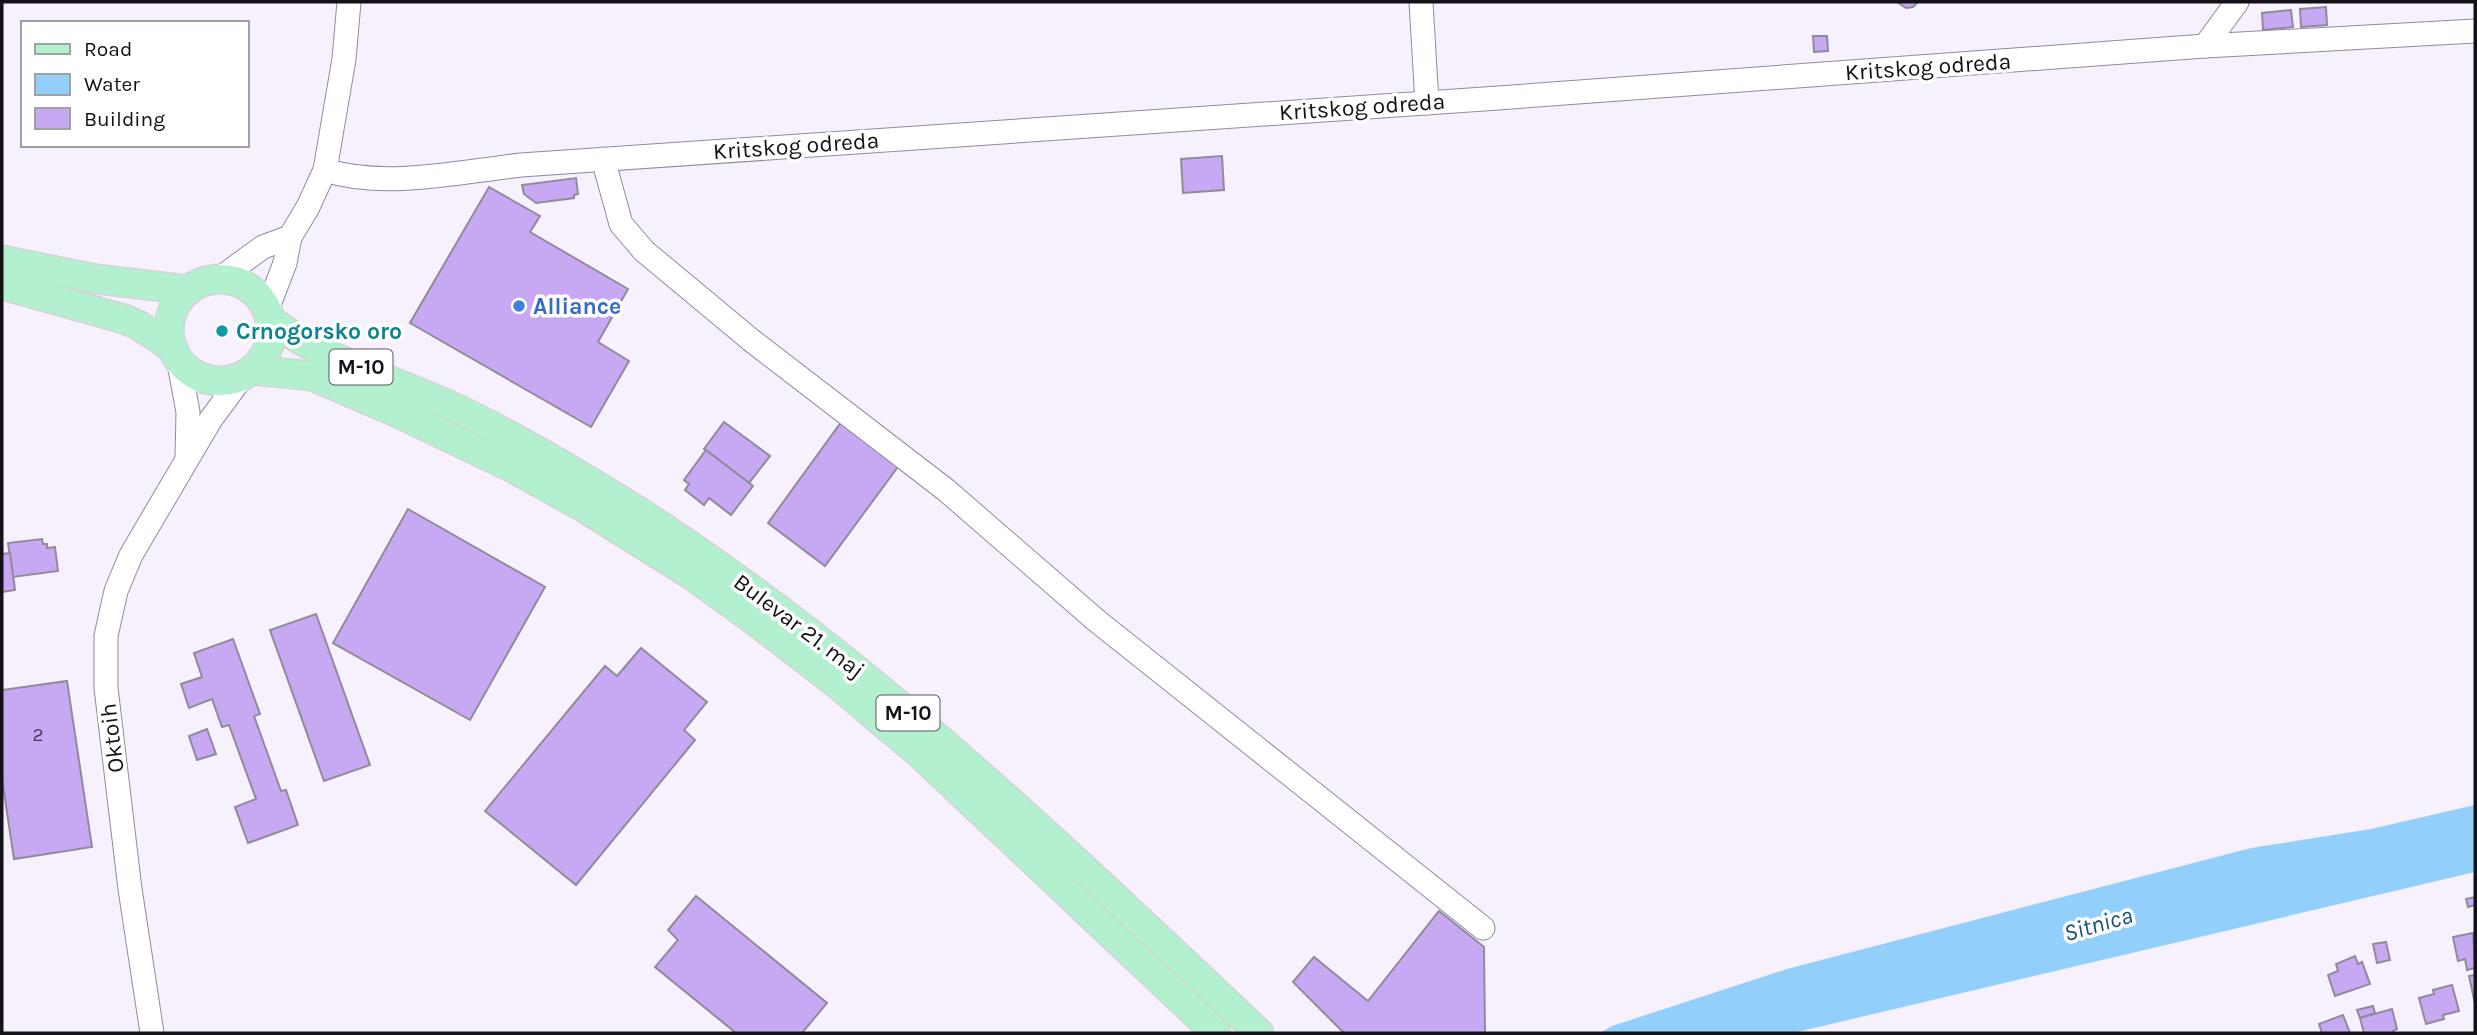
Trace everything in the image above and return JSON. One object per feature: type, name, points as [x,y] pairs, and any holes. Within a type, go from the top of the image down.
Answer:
[{"type":"main road","points":[[2,260],[96,279],[189,290]]},
{"type":"main road","points":[[176,353],[170,332],[171,317],[178,302],[189,290],[203,282],[219,279]]},
{"type":"main road","name":"M-10","points":[[219,279],[235,281],[250,289],[261,300],[269,315]]},
{"type":"main road","name":"M-10","points":[[2,285],[124,318],[176,353],[188,369],[201,377],[230,380],[247,373]]},
{"type":"main road","points":[[247,373],[268,347],[271,334],[269,315]]},
{"type":"main road","name":"Bulevar 21. maj","points":[[269,315],[294,338],[520,440],[638,511],[779,608],[949,747],[1105,888],[1259,1033]]},
{"type":"main road","name":"Bulevar 21. maj","points":[[247,373],[312,376],[398,413],[511,467],[583,507],[690,574],[837,684],[919,753],[1216,1033]]},
{"type":"street","points":[[269,315],[290,237],[308,208],[325,170],[344,59],[349,2]]},
{"type":"street","points":[[1421,2],[1427,103]]},
{"type":"street","points":[[2205,46],[2237,2]]},
{"type":"street","name":"Kritskog odreda","points":[[325,170],[354,178],[377,179],[603,159],[1427,103],[2205,46],[2475,31]]},
{"type":"street","points":[[603,159],[621,224],[644,251],[751,341],[946,490],[1097,621],[1483,928]]},
{"type":"street","points":[[219,279],[263,247],[290,237]]},
{"type":"street","name":"Oktoih","points":[[176,353],[188,412],[187,460]]},
{"type":"street","name":"Oktoih","points":[[152,1033],[130,889],[106,688],[106,645],[110,613],[123,573],[143,534],[211,419],[247,373]]},
{"type":"water","name":"Sitnica","points":[[2475,805],[2475,872],[1793,1033],[1600,1033],[1612,1026],[1787,969],[2251,848],[2371,829]]},
{"type":"building","points":[[1897,2],[1918,2],[1913,7],[1906,8]]},
{"type":"building","points":[[2326,7],[2327,25],[2301,27],[2300,9]]},
{"type":"building","points":[[2291,10],[2293,27],[2263,30],[2262,13]]},
{"type":"building","points":[[1813,36],[1827,36],[1828,51],[1814,52]]},
{"type":"building","points":[[1222,156],[1224,190],[1183,193],[1181,159]]},
{"type":"building","points":[[576,178],[578,194],[574,195],[574,198],[536,203],[524,194],[522,185]]},
{"type":"building","name":"Alliance","points":[[489,187],[540,216],[530,232],[628,289],[598,342],[629,361],[591,427],[410,323]]},
{"type":"building","points":[[842,421],[900,464],[825,566],[768,523]]},
{"type":"building","points":[[724,422],[770,456],[749,483],[704,449]]},
{"type":"building","points":[[706,450],[753,486],[731,515],[709,498],[704,505],[685,490],[689,484],[684,480]]},
{"type":"building","points":[[408,509],[545,587],[470,720],[333,643]]},
{"type":"building","points":[[42,539],[47,548],[55,547],[58,571],[13,577],[8,543]]},
{"type":"building","points":[[10,553],[15,590],[2,592],[2,554]]},
{"type":"building","points":[[316,614],[370,765],[324,781],[270,630]]},
{"type":"building","points":[[233,639],[260,714],[254,716],[281,791],[286,790],[298,825],[248,843],[235,807],[256,799],[229,725],[222,727],[212,699],[189,708],[181,684],[202,677],[194,653]]},
{"type":"building","points":[[641,648],[707,702],[684,730],[695,740],[576,885],[485,811],[605,666],[617,676]]},
{"type":"building","points":[[67,681],[92,847],[14,859],[2,779],[2,690]]},
{"type":"building","points":[[207,729],[216,754],[197,760],[189,736]]},
{"type":"building","points":[[696,896],[827,1003],[802,1033],[736,1033],[655,967],[678,940],[668,930]]},
{"type":"building","points":[[2475,897],[2475,905],[2468,907],[2466,899]]},
{"type":"building","points":[[1439,911],[1484,947],[1485,1033],[1344,1033],[1293,982],[1314,957],[1368,1001]]},
{"type":"building","points":[[2473,933],[2475,968],[2467,970],[2465,959],[2458,961],[2453,937]]},
{"type":"building","points":[[2386,942],[2390,960],[2377,963],[2373,944]]},
{"type":"building","points":[[2355,956],[2358,964],[2362,962],[2370,984],[2335,996],[2328,975],[2338,971],[2336,964]]},
{"type":"building","points":[[2475,975],[2475,1004],[2469,976]]},
{"type":"building","points":[[2452,985],[2459,1011],[2443,1015],[2444,1019],[2426,1024],[2419,998],[2434,994],[2433,990]]},
{"type":"building","points":[[2373,1006],[2375,1013],[2360,1018],[2357,1010]]},
{"type":"building","points":[[2392,1009],[2397,1029],[2393,1033],[2364,1033],[2360,1018]]},
{"type":"building","points":[[2343,1015],[2350,1033],[2322,1033],[2319,1024]]},
{"type":"place","name":"Alliance","points":[[519,306]]},
{"type":"place","name":"Crnogorsko oro","points":[[222,331]]}]
